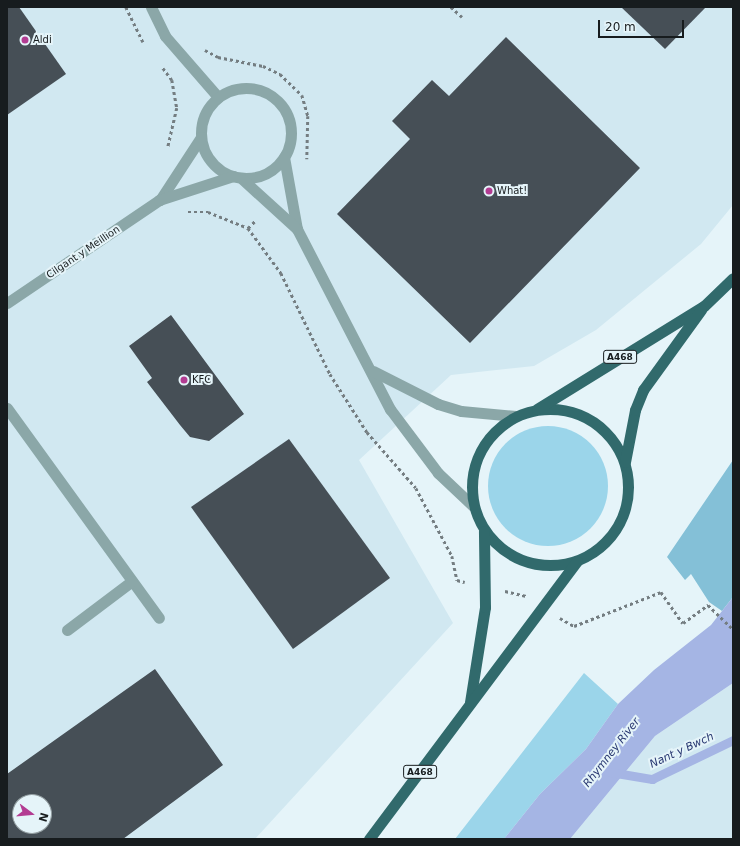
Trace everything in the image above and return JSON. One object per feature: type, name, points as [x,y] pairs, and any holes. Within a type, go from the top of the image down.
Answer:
[{"type":"main road","name":"A468","points":[[625,462],[635,410],[643,390],[704,306],[733,278]]},
{"type":"main road","name":"A468","points":[[537,409],[704,306]]},
{"type":"main road","points":[[559,408],[581,414],[600,426],[615,442],[625,462],[629,486],[623,516],[615,532],[598,549],[577,561],[552,566],[525,562],[502,550],[484,531],[473,506],[471,479],[478,454],[494,432],[516,416],[537,409],[559,408]]},
{"type":"main road","name":"A468","points":[[469,705],[482,640],[486,586],[484,531]]},
{"type":"main road","name":"A468","points":[[369,839],[545,606],[577,561]]},
{"type":"street","points":[[151,7],[165,36],[218,97]]},
{"type":"street","points":[[297,229],[271,204],[237,177],[211,162],[201,137],[205,115],[218,97],[244,88],[270,95],[281,105],[291,131],[284,157],[297,229],[402,428],[438,473],[473,506]]},
{"type":"street","name":"Cilgant y Meillion","points":[[159,200],[201,137]]},
{"type":"street","points":[[237,177],[266,174],[284,157]]},
{"type":"street","name":"Cilgant y Meillion","points":[[7,303],[159,200],[182,191],[237,177]]},
{"type":"street","points":[[373,372],[438,404],[461,411],[516,416]]},
{"type":"street","points":[[7,408],[160,618]]},
{"type":"street","points":[[67,630],[132,581]]},
{"type":"path","points":[[126,7],[149,50]]},
{"type":"path","points":[[451,7],[462,17]]},
{"type":"path","points":[[172,80],[207,48],[218,57],[263,66],[280,74],[302,96],[308,116],[306,163]]},
{"type":"path","points":[[158,62],[172,80],[177,108],[167,150]]},
{"type":"path","points":[[182,191],[189,215],[208,212],[248,228],[281,273],[330,374],[359,419],[416,488],[452,556],[457,580],[531,597],[574,626],[661,592],[683,623],[708,605],[733,629]]},
{"type":"path","points":[[248,228],[271,204]]},
{"type":"shaded area","points":[[7,7],[733,7],[733,205],[701,244],[596,330],[534,366],[451,375],[359,460],[453,623],[255,839],[7,839]]},
{"type":"shaded area","points":[[548,426],[571,430],[591,443],[604,463],[608,486],[604,509],[591,529],[571,542],[548,546],[525,542],[505,529],[492,509],[488,486],[492,463],[505,443],[525,430]]},
{"type":"shaded area","points":[[733,460],[733,597],[722,611],[709,602],[691,574],[685,580],[667,557]]},
{"type":"shaded area","points":[[584,673],[618,704],[586,749],[540,794],[504,839],[455,839]]},
{"type":"shaded area","points":[[733,683],[733,839],[570,839],[655,736]]},
{"type":"water","name":"Rhymney River","points":[[733,597],[733,683],[655,736],[570,839],[504,839],[540,794],[586,749],[618,704],[654,670],[711,625]]},
{"type":"building","name":"Aldi","points":[[7,7],[19,7],[66,74],[7,115]]},
{"type":"building","points":[[621,7],[706,7],[665,49]]},
{"type":"building","name":"What!","points":[[506,37],[640,168],[470,343],[337,214],[410,139],[392,121],[432,80],[449,96]]},
{"type":"building","name":"KFC","points":[[171,315],[244,414],[209,441],[190,437],[147,382],[152,378],[129,346]]},
{"type":"building","points":[[289,439],[390,578],[293,649],[191,507]]},
{"type":"building","points":[[155,669],[223,765],[123,839],[7,839],[7,774]]},
{"type":"waterway","name":"Nant y Bwch","points":[[610,772],[652,779],[733,740]]},
{"type":"place","name":"Aldi","points":[[25,40]]},
{"type":"place","name":"What!","points":[[489,191]]},
{"type":"place","name":"KFC","points":[[184,380]]}]
